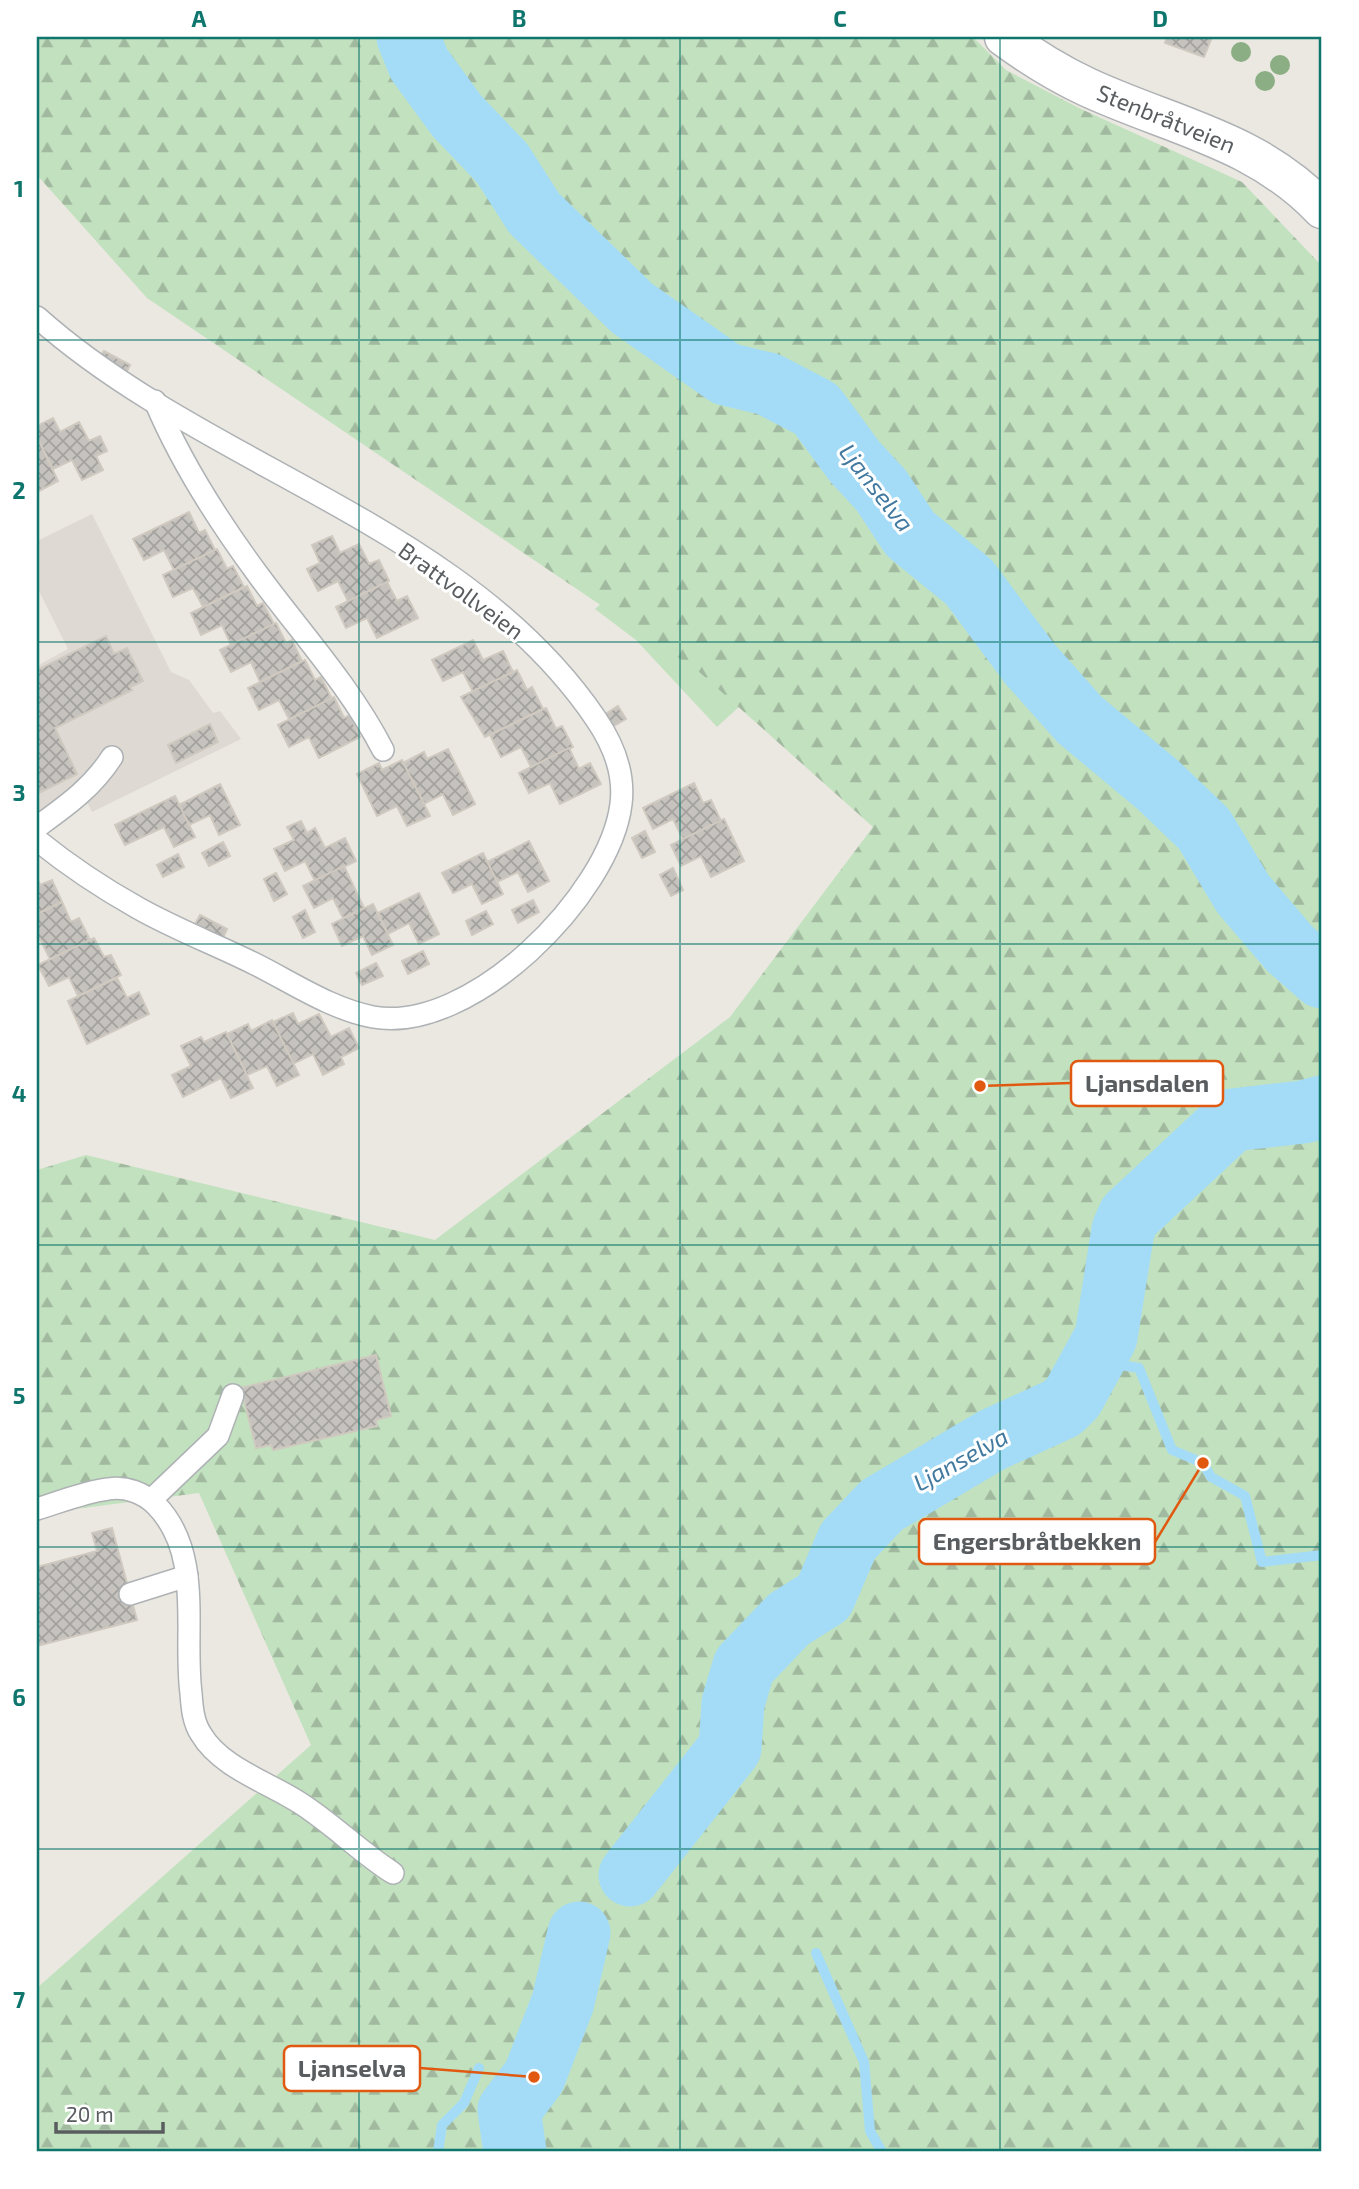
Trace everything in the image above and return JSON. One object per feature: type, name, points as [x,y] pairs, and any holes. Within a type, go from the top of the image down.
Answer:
[{"type":"street","name":"Stenbråtveien","points":[[1004,37],[1060,74],[1089,88],[1203,131],[1248,152],[1288,176],[1322,209]]},
{"type":"lane","name":"Brattvollveien","points":[[37,317],[90,362],[217,440],[302,485],[433,565],[529,639],[596,718],[611,745],[621,775],[621,805],[615,832],[580,892],[556,924],[528,954],[469,997],[409,1017],[375,1017],[322,999],[139,909],[37,840]]},
{"type":"lane","points":[[155,401],[176,449],[234,540],[356,702],[383,750]]},
{"type":"lane","points":[[37,827],[82,795],[100,777],[112,757]]},
{"type":"lane","points":[[151,1500],[218,1436],[233,1395]]},
{"type":"lane","points":[[37,1509],[110,1488],[137,1492],[151,1500],[166,1516],[176,1533],[187,1576],[189,1675],[193,1716],[201,1734],[235,1766],[300,1803],[333,1826],[359,1851],[393,1873]]},
{"type":"lane","points":[[130,1594],[187,1576]]},
{"type":"shaded area","points":[[92,514],[171,672],[189,680],[213,713],[220,711],[241,739],[92,812],[80,789],[37,814],[37,666],[68,649],[37,587],[37,541]]},
{"type":"green space","points":[[37,37],[973,37],[1006,70],[1081,109],[1242,182],[1322,266],[1322,2152],[37,2152],[37,1988],[311,1745],[199,1493],[37,1514],[37,1170],[86,1155],[435,1240],[730,1017],[873,827],[698,671],[147,298],[37,175]]},
{"type":"green space","points":[[654,555],[765,683],[717,727],[636,640],[595,609]]},
{"type":"building","points":[[1167,37],[1212,37],[1204,57],[1165,43]]},
{"type":"building","points":[[104,351],[130,365],[126,373],[99,358]]},
{"type":"building","points":[[53,418],[60,432],[79,422],[89,441],[100,436],[107,451],[96,456],[103,470],[82,480],[72,460],[53,469],[37,437],[37,426]]},
{"type":"building","points":[[37,437],[58,481],[37,492]]},
{"type":"building","points":[[189,512],[199,533],[205,530],[215,550],[174,570],[164,550],[144,560],[133,539]]},
{"type":"building","points":[[332,536],[340,553],[359,544],[369,564],[379,560],[389,581],[348,601],[338,581],[318,591],[307,569],[320,563],[312,545]]},
{"type":"building","points":[[217,549],[227,569],[233,566],[244,587],[203,607],[193,588],[173,597],[163,575]]},
{"type":"building","points":[[387,582],[397,601],[407,596],[418,618],[377,638],[367,618],[346,628],[336,607]]},
{"type":"building","points":[[247,586],[257,606],[263,603],[274,624],[231,645],[222,625],[201,635],[191,613]]},
{"type":"building","points":[[276,623],[286,643],[292,640],[302,661],[260,682],[251,662],[231,672],[220,650]]},
{"type":"building","points":[[106,636],[114,654],[127,648],[143,681],[130,687],[132,690],[55,728],[77,774],[37,794],[37,670]]},
{"type":"building","points":[[473,640],[483,660],[503,651],[513,672],[473,692],[463,672],[443,681],[432,660]]},
{"type":"building","points":[[305,660],[315,680],[321,677],[332,699],[289,719],[279,700],[259,710],[248,688]]},
{"type":"building","points":[[517,670],[527,690],[532,687],[543,709],[485,737],[461,697]]},
{"type":"building","points":[[334,697],[344,718],[350,715],[360,737],[319,758],[309,737],[289,747],[278,725]]},
{"type":"building","points":[[618,706],[626,719],[612,727],[604,715]]},
{"type":"building","points":[[546,708],[556,729],[562,726],[573,747],[531,767],[521,747],[501,757],[490,735]]},
{"type":"building","points":[[210,724],[218,742],[176,763],[168,745]]},
{"type":"building","points":[[569,748],[579,769],[590,763],[601,784],[560,804],[550,783],[529,793],[519,773]]},
{"type":"building","points":[[448,749],[475,804],[453,815],[443,794],[424,804],[403,763],[424,752],[427,759]]},
{"type":"building","points":[[402,760],[430,816],[407,826],[397,806],[377,816],[357,774],[379,763],[382,770]]},
{"type":"building","points":[[694,783],[703,803],[711,800],[721,821],[683,839],[673,819],[653,829],[643,808]]},
{"type":"building","points":[[220,784],[240,825],[219,835],[210,815],[189,825],[179,805]]},
{"type":"building","points":[[175,796],[195,837],[174,847],[164,827],[125,845],[115,825]]},
{"type":"building","points":[[724,819],[744,861],[711,877],[701,856],[681,866],[671,845]]},
{"type":"building","points":[[301,821],[307,833],[315,828],[325,848],[345,838],[356,861],[315,881],[305,861],[285,871],[274,849],[294,840],[287,827]]},
{"type":"building","points":[[645,831],[655,852],[642,858],[632,838]]},
{"type":"building","points":[[529,841],[549,881],[528,892],[518,872],[497,882],[487,862]]},
{"type":"building","points":[[223,842],[230,856],[209,866],[202,853]]},
{"type":"building","points":[[483,853],[503,894],[482,904],[472,884],[453,893],[442,873]]},
{"type":"building","points":[[178,854],[184,867],[163,877],[157,865]]},
{"type":"building","points":[[344,866],[364,908],[343,918],[333,898],[314,908],[303,886]]},
{"type":"building","points":[[673,868],[683,890],[671,896],[660,875]]},
{"type":"building","points":[[276,873],[287,894],[274,901],[264,879]]},
{"type":"building","points":[[37,878],[40,885],[52,880],[62,902],[37,914]]},
{"type":"building","points":[[419,893],[439,934],[419,944],[409,923],[388,934],[378,913]]},
{"type":"building","points":[[533,900],[539,912],[518,923],[512,910]]},
{"type":"building","points":[[62,902],[71,922],[79,918],[90,940],[50,959],[40,939],[37,941],[37,914]]},
{"type":"building","points":[[373,904],[393,945],[372,955],[363,936],[342,946],[332,924]]},
{"type":"building","points":[[305,910],[315,932],[303,938],[293,917]]},
{"type":"building","points":[[486,911],[493,924],[472,935],[466,921]]},
{"type":"building","points":[[200,915],[227,929],[223,938],[195,924]]},
{"type":"building","points":[[94,938],[104,957],[111,955],[121,975],[78,996],[69,977],[49,986],[38,965]]},
{"type":"building","points":[[423,951],[429,964],[408,974],[402,961]]},
{"type":"building","points":[[376,963],[383,976],[362,985],[356,973]]},
{"type":"building","points":[[117,978],[127,998],[139,992],[149,1014],[87,1044],[68,1001]]},
{"type":"building","points":[[293,1013],[298,1024],[319,1014],[331,1037],[349,1028],[359,1048],[341,1057],[344,1064],[323,1075],[313,1054],[293,1064],[273,1022]]},
{"type":"building","points":[[272,1020],[299,1075],[277,1086],[267,1066],[247,1075],[227,1034],[248,1024],[251,1031]]},
{"type":"building","points":[[226,1032],[253,1088],[231,1098],[221,1078],[183,1097],[172,1075],[191,1066],[181,1046],[201,1037],[204,1042]]},
{"type":"building","points":[[376,1355],[391,1416],[376,1420],[377,1426],[273,1450],[271,1445],[256,1448],[241,1388]]},
{"type":"building","points":[[112,1528],[137,1620],[37,1646],[37,1567],[97,1551],[92,1533]]},
{"type":"waterway","name":"Ljanselva","points":[[408,37],[419,64],[457,116],[502,163],[534,213],[632,308],[726,374],[768,384],[816,409],[855,462],[881,490],[910,534],[969,582],[1030,664],[1080,720],[1158,785],[1204,829],[1243,894],[1290,949],[1322,977]]},
{"type":"waterway","name":"Ljanselva","points":[[630,1875],[730,1748],[733,1703],[744,1666],[789,1619],[824,1597],[848,1541],[882,1505],[992,1440],[1062,1408],[1073,1397],[1106,1337],[1123,1230],[1129,1216],[1232,1120],[1303,1112],[1322,1107]]},
{"type":"waterway","points":[[1303,1112],[1322,1131]]},
{"type":"waterway","points":[[1096,1361],[1139,1368],[1172,1450],[1203,1463],[1211,1477],[1245,1496],[1262,1562],[1322,1555]]},
{"type":"waterway","name":"Ljanselva","points":[[515,2152],[509,2110],[534,2077],[563,2002],[579,1933]]},
{"type":"waterway","points":[[816,1953],[864,2062],[870,2131],[882,2152]]},
{"type":"waterway","points":[[438,2152],[442,2125],[464,2103],[479,2068]]},
{"type":"place","name":"Ljansdalen","points":[[980,1086]]},
{"type":"place","name":"Engersbråtbekken","points":[[1203,1463]]},
{"type":"place","name":"Ljanselva","points":[[534,2077]]}]
